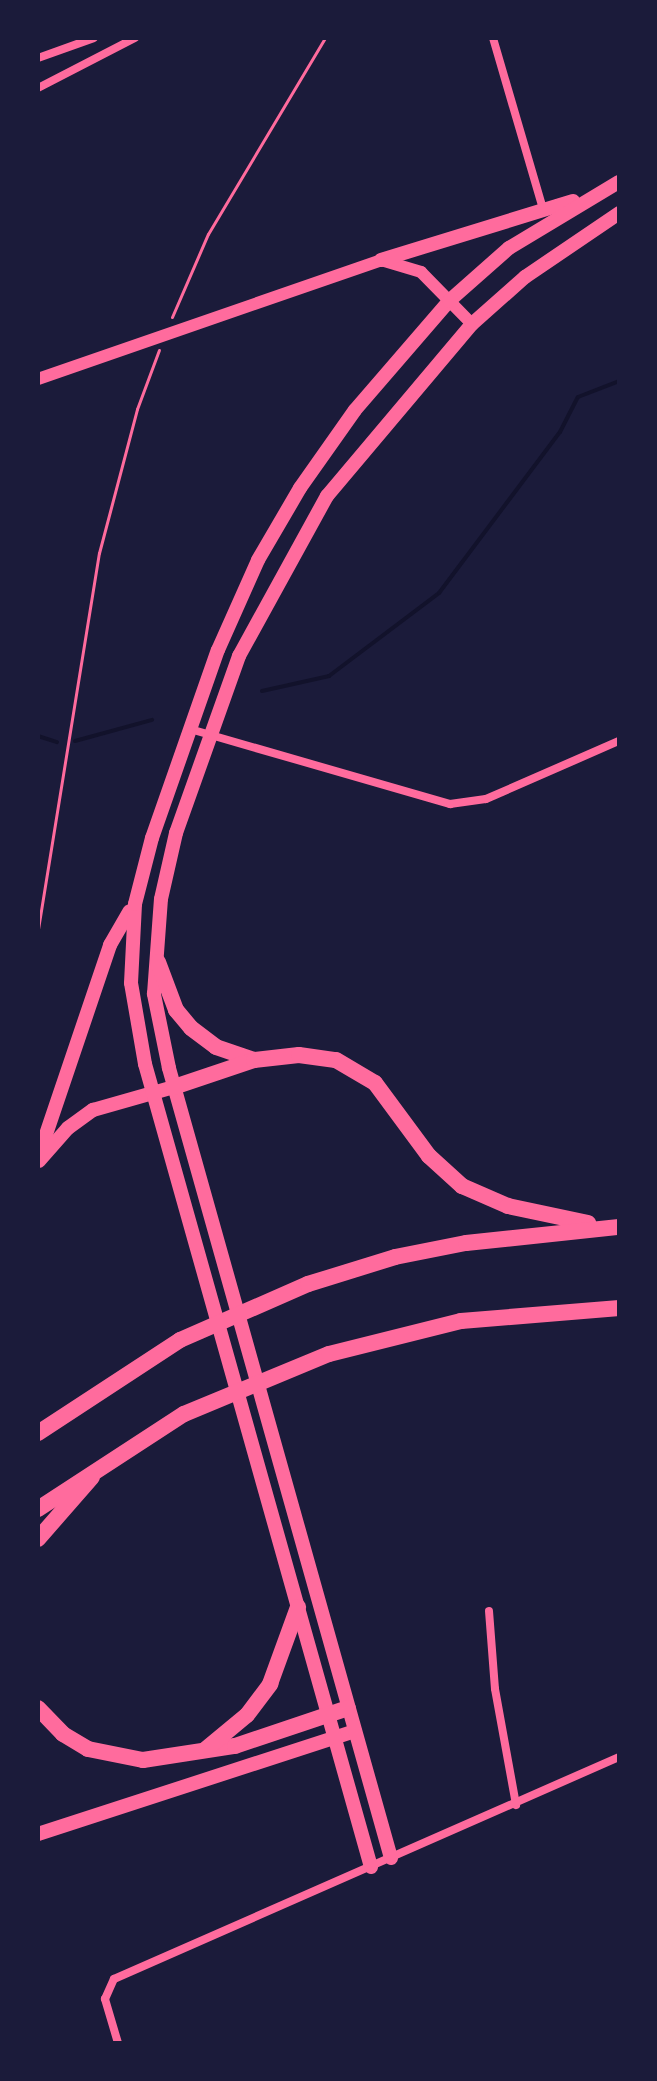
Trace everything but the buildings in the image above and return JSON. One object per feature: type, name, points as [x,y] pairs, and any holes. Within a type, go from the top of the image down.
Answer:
[{"type":"highway","points":[[158,962],[186,1023],[209,1043],[254,1060]]},
{"type":"highway","points":[[174,1087],[254,1060],[308,1055],[347,1064],[383,1091],[429,1156],[462,1186],[508,1206],[614,1228]]},
{"type":"highway","points":[[38,1433],[171,1345],[308,1284],[456,1245],[614,1228]]},
{"type":"highway","points":[[38,1509],[109,1458],[216,1398],[352,1347],[461,1321],[619,1308]]},
{"type":"highway","points":[[38,1539],[109,1458]]},
{"type":"highway","points":[[204,1750],[262,1696],[281,1661],[298,1607]]},
{"type":"highway","points":[[38,1708],[63,1734],[103,1755],[152,1760],[235,1746],[348,1708]]},
{"type":"main road","points":[[38,379],[381,260],[544,212],[613,185]]},
{"type":"main road","points":[[38,1160],[110,945],[135,904],[189,729],[258,560],[300,488],[355,410],[449,301],[509,248],[613,185]]},
{"type":"main road","points":[[391,1858],[174,1087],[154,994],[167,867],[209,735],[249,633],[327,496],[472,324],[525,277],[619,213]]},
{"type":"main road","points":[[381,260],[413,266],[472,324]]},
{"type":"main road","points":[[135,904],[132,996],[152,1093],[371,1867]]},
{"type":"main road","points":[[38,1160],[84,1115],[174,1087]]},
{"type":"main road","points":[[38,1834],[355,1731]]},
{"type":"street","points":[[38,58],[94,38]]},
{"type":"street","points":[[38,88],[135,38]]},
{"type":"street","points":[[493,38],[544,212]]},
{"type":"street","points":[[189,729],[450,804],[486,799],[619,741]]},
{"type":"street","points":[[489,1611],[495,1689],[516,1805]]},
{"type":"street","points":[[118,2043],[105,1999],[114,1979],[516,1805],[619,1757]]},
{"type":"path","points":[[169,326],[208,234],[325,38]]},
{"type":"path","points":[[38,929],[99,553],[137,409],[158,354]]},
{"type":"waterway","points":[[262,691],[329,676],[439,593],[560,432],[578,397],[619,381]]},
{"type":"waterway","points":[[75,741],[152,720]]},
{"type":"waterway","points":[[38,736],[57,742]]}]
